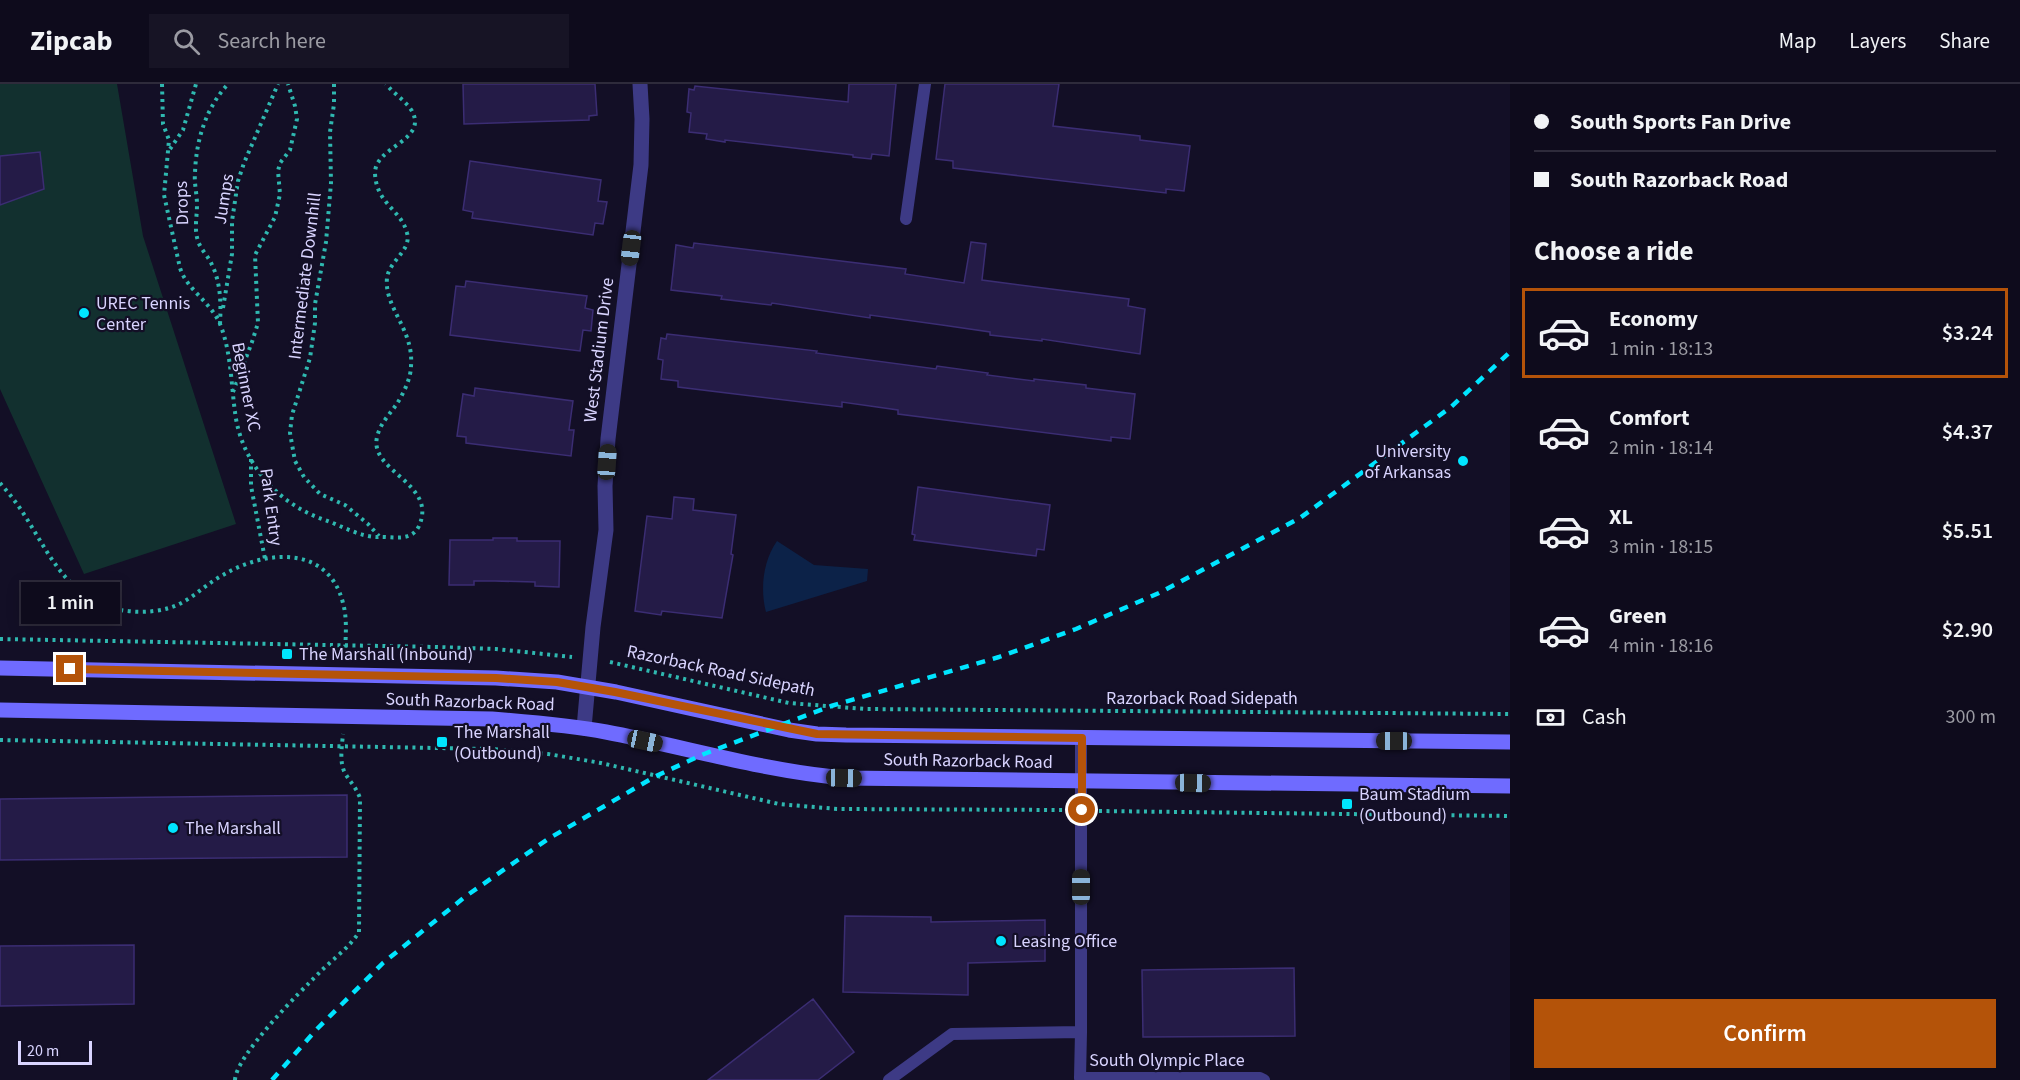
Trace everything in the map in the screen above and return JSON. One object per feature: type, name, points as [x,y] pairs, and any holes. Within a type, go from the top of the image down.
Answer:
[{"type":"main road","name":"South Razorback Road","points":[[0,668],[435,675],[536,681],[588,687],[817,734],[1510,742]]},
{"type":"main road","name":"South Razorback Road","points":[[0,711],[492,719],[550,723],[783,771],[812,776],[856,779],[1510,786]]},
{"type":"street","name":"West Stadium Drive","points":[[584,729],[606,530],[605,486],[608,439],[641,165],[640,84]]},
{"type":"lane","points":[[906,219],[925,84]]},
{"type":"lane","points":[[889,1080],[952,1034],[1080,1032],[1082,738]]},
{"type":"lane","name":"South Olympic Place","points":[[1080,1032],[1080,1078],[1260,1078],[1264,1080]]},
{"type":"path","name":"Beginner XC","points":[[162,84],[163,124],[169,140],[164,195],[180,268],[183,278],[204,299],[220,325],[229,358],[235,415],[245,447],[266,481],[281,498],[290,504],[314,517],[341,527],[371,537],[389,539],[411,534],[419,527],[424,509],[405,478],[380,457],[376,446],[381,426],[397,404],[411,367],[410,343],[389,297],[387,276],[390,267],[408,243],[407,232],[378,190],[375,167],[380,159],[412,133],[415,122],[412,112],[386,84]]},
{"type":"path","points":[[169,150],[183,130],[196,84]]},
{"type":"path","name":"Drops","points":[[220,325],[221,301],[213,266],[198,242],[195,220],[197,202],[195,172],[204,123],[210,106],[228,84]]},
{"type":"path","name":"Jumps","points":[[220,325],[232,254],[232,221],[238,181],[278,84]]},
{"type":"path","points":[[232,392],[258,323],[255,255],[275,217],[279,194],[278,171],[290,150],[297,119],[288,84]]},
{"type":"path","name":"Intermediate Downhill","points":[[334,84],[330,132],[331,183],[326,242],[315,304],[310,358],[292,415],[290,433],[295,461],[304,477],[320,494],[345,505],[369,524],[379,537]]},
{"type":"path","name":"Park Entry","points":[[251,459],[251,486],[265,558]]},
{"type":"path","name":"Razorback Road Sidepath","points":[[0,639],[472,648],[590,659],[621,664],[789,703],[865,709],[1510,714]]},
{"type":"green space","name":"UREC Tennis Center","points":[[0,84],[117,84],[143,236],[236,524],[84,574],[0,389]]},
{"type":"water","points":[[777,541],[814,565],[868,569],[867,581],[766,612],[763,594],[764,575],[772,549]]},
{"type":"building","points":[[463,84],[595,84],[597,115],[589,116],[589,120],[464,124]]},
{"type":"building","points":[[849,84],[896,84],[889,156],[872,154],[871,159],[725,140],[725,142],[706,139],[707,134],[689,132],[691,113],[687,112],[689,89],[694,90],[695,86],[848,102]]},
{"type":"building","points":[[945,84],[1059,84],[1053,126],[1140,136],[1140,140],[1190,146],[1184,191],[1166,189],[1166,193],[953,168],[953,161],[936,159]]},
{"type":"building","points":[[40,152],[44,189],[0,205],[0,156]]},
{"type":"building","points":[[470,161],[601,180],[598,201],[607,202],[603,224],[595,223],[593,235],[472,218],[473,212],[463,210]]},
{"type":"building","points":[[971,242],[986,244],[982,280],[1129,299],[1128,306],[1145,309],[1140,354],[1042,339],[1042,341],[990,335],[990,332],[870,315],[870,318],[772,303],[771,305],[721,299],[722,296],[671,290],[676,245],[693,248],[694,243],[906,269],[905,274],[964,283]]},
{"type":"building","points":[[466,281],[587,296],[585,308],[593,310],[591,331],[583,330],[580,351],[450,335],[456,286],[465,287]]},
{"type":"building","points":[[667,334],[817,351],[816,353],[936,369],[937,366],[1034,381],[1034,379],[1086,385],[1086,388],[1135,394],[1130,439],[1111,437],[1111,441],[898,414],[898,410],[842,402],[842,407],[678,387],[678,381],[661,379],[663,360],[658,359],[661,338],[666,339]]},
{"type":"building","points":[[475,388],[573,401],[569,430],[574,430],[571,456],[466,443],[466,437],[457,436],[463,394],[474,396]]},
{"type":"building","points":[[918,487],[1050,505],[1044,550],[1037,549],[1036,556],[914,540],[915,535],[912,534]]},
{"type":"building","points":[[674,497],[694,499],[693,510],[736,515],[731,554],[733,555],[722,618],[662,611],[661,615],[635,611],[647,516],[672,519]]},
{"type":"building","points":[[493,538],[517,538],[517,541],[560,541],[559,587],[535,586],[535,582],[495,581],[474,581],[474,585],[449,585],[450,540],[493,540]]},
{"type":"building","name":"The Marshall","points":[[347,795],[347,857],[0,860],[0,799]]},
{"type":"building","points":[[845,916],[931,917],[931,922],[1045,920],[1045,961],[968,963],[968,995],[843,992]]},
{"type":"building","points":[[134,945],[134,1004],[0,1006],[0,946]]},
{"type":"building","points":[[1294,968],[1295,1036],[1143,1037],[1142,970]]},
{"type":"building","points":[[813,999],[854,1052],[818,1080],[708,1080]]},
{"type":"railway","points":[[272,1080],[315,1031],[383,963],[466,896],[548,839],[656,776],[704,754],[831,706],[999,657],[1076,629],[1159,593],[1300,518],[1451,407],[1510,352]]},
{"type":"place","name":"UREC Tennis Center","points":[[84,313]]},
{"type":"place","name":"University of Arkansas","points":[[1463,461]]},
{"type":"place","name":"The Marshall (Inbound)","points":[[287,654]]},
{"type":"place","name":"The Marshall (Outbound)","points":[[442,742]]},
{"type":"place","name":"Baum Stadium (Outbound)","points":[[1347,804]]},
{"type":"place","name":"The Marshall","points":[[173,828]]},
{"type":"place","name":"Leasing Office","points":[[1001,941]]},
{"type":"route","points":[[70,669],[435,675],[557,682],[817,734],[1082,738],[1082,810]]}]
